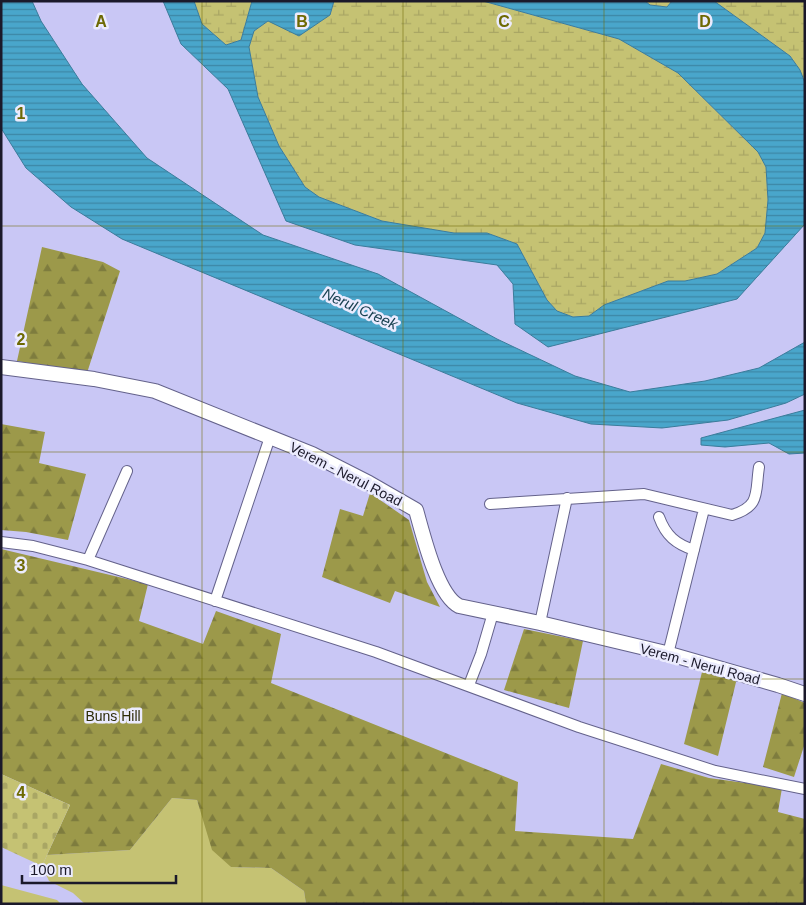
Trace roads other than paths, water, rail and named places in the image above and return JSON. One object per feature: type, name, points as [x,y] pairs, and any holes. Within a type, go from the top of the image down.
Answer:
[{"type":"main road","name":"Verem - Nerul Road","points":[[1,367],[94,379],[154,391],[312,454],[369,483],[416,510],[438,578],[447,597],[459,606],[540,623],[668,654],[805,694]]},
{"type":"street","points":[[214,601],[270,437]]},
{"type":"street","points":[[490,504],[644,494],[732,516],[745,511],[755,500],[758,467]]},
{"type":"street","points":[[88,560],[127,471]]},
{"type":"street","points":[[540,623],[567,498]]},
{"type":"street","points":[[668,654],[704,509]]},
{"type":"street","points":[[659,517],[663,528],[671,539],[680,545],[694,550]]},
{"type":"street","points":[[1,542],[33,546],[88,560],[376,652],[579,727],[715,771],[805,789]]},
{"type":"street","points":[[469,686],[493,613]]},
{"type":"water","name":"Nerul Creek","points":[[1,1],[32,1],[41,21],[82,84],[147,158],[263,235],[378,274],[497,339],[575,376],[630,392],[705,381],[759,368],[805,342],[805,394],[786,403],[728,420],[662,428],[591,424],[517,403],[122,239],[71,207],[26,168],[1,128]]},
{"type":"water","points":[[163,1],[194,1],[202,24],[226,45],[241,40],[252,1],[334,1],[330,15],[299,36],[268,21],[254,31],[249,47],[258,97],[279,146],[305,187],[319,197],[382,221],[454,233],[487,233],[517,244],[547,300],[557,311],[573,317],[589,316],[604,305],[668,281],[685,281],[717,274],[757,248],[765,233],[768,200],[766,167],[758,152],[678,73],[619,39],[483,1],[645,1],[650,5],[667,7],[672,1],[714,1],[790,56],[800,70],[805,83],[805,224],[737,299],[548,347],[515,324],[513,284],[497,265],[355,245],[286,221],[228,89],[181,44]]},
{"type":"water","points":[[805,410],[805,453],[789,454],[769,443],[725,447],[701,445],[701,438]]},
{"type":"park label","name":"Buns Hill","points":[[113,716]]}]
